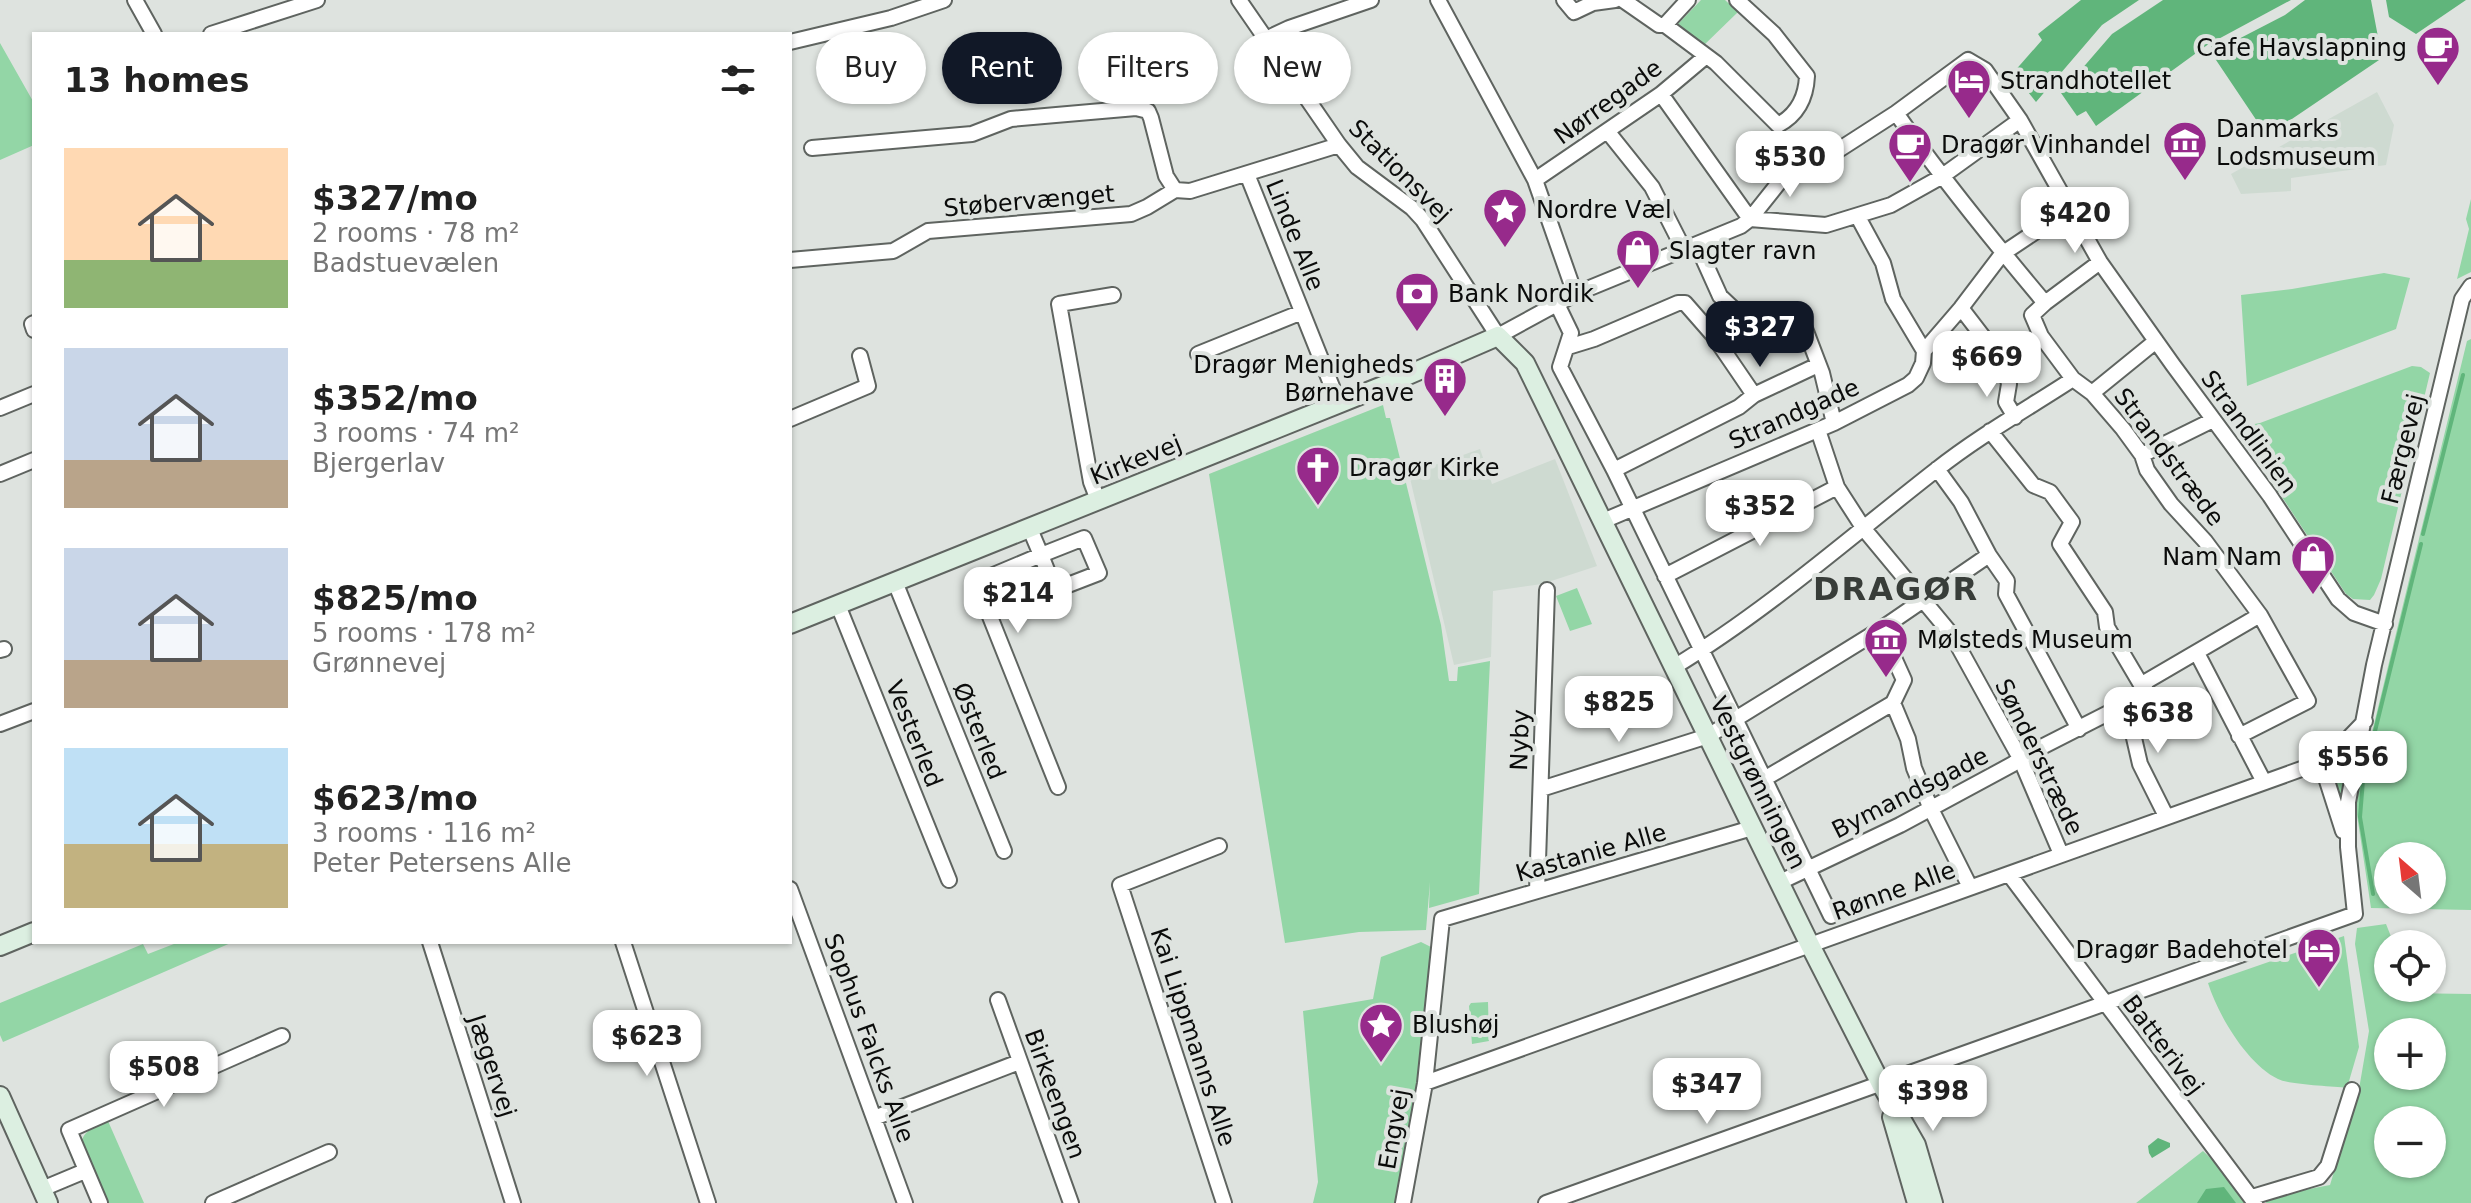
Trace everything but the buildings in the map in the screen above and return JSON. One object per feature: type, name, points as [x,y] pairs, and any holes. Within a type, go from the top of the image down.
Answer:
[{"type":"street","points":[[135,0],[153,32]]},
{"type":"street","points":[[217,32],[317,0]]},
{"type":"street","points":[[792,42],[891,18],[944,0]]},
{"type":"street","name":"Stationsvej","points":[[1239,0],[1261,32]]},
{"type":"street","points":[[1281,32],[1371,0]]},
{"type":"street","points":[[1438,0],[1535,180],[1575,294]]},
{"type":"street","points":[[1564,0],[1574,12],[1593,3],[1615,0]]},
{"type":"street","points":[[1623,0],[1659,25],[1665,25],[1716,63],[1778,125],[1788,120],[1803,99],[1807,76],[1774,34],[1737,0]]},
{"type":"street","points":[[1665,25],[1688,0]]},
{"type":"street","name":"Nørregade","points":[[1535,180],[1661,94],[1705,57]]},
{"type":"street","name":"Strandlinien","points":[[1896,113],[1968,60],[1985,70],[2020,120],[2100,262],[2270,496],[2338,599],[2354,613],[2385,624]]},
{"type":"street","points":[[1661,94],[1750,219]]},
{"type":"street","name":"Stationsvej","points":[[1311,104],[1357,167],[1412,208],[1423,220],[1498,336]]},
{"type":"street","points":[[812,148],[972,134],[1011,119],[1136,108],[1148,111],[1166,176],[1175,190],[1190,191],[1339,145]]},
{"type":"street","points":[[1498,336],[1575,294],[1741,226],[1785,175],[1840,149],[1896,113],[1941,177],[2045,303]]},
{"type":"street","points":[[1750,219],[1826,225],[1891,205],[1941,177],[2020,120]]},
{"type":"street","points":[[1608,132],[1652,187],[1720,296],[1756,330],[1799,313],[1822,373],[1834,423]]},
{"type":"street","name":"Linde Alle","points":[[1247,174],[1339,404]]},
{"type":"street","name":"Støbervænget","points":[[792,260],[893,251],[928,231],[1131,214],[1175,190]]},
{"type":"street","name":"Strandgade","points":[[1603,521],[1834,423],[1908,385],[1920,370],[1924,351],[2002,254],[2071,208]]},
{"type":"street","points":[[1858,217],[1883,263],[1893,299],[1924,351]]},
{"type":"street","points":[[2004,364],[2041,336],[2032,315],[2100,262]]},
{"type":"street","name":"Færgevej","points":[[2385,624],[2462,299],[2471,286]]},
{"type":"street","points":[[1098,500],[1091,482],[1059,304],[1113,295]]},
{"type":"street","points":[[1568,347],[1678,303],[1685,303],[1713,335],[1754,395]]},
{"type":"street","name":"Vestgrønningen","points":[[1557,304],[1571,333],[1560,367],[1614,470],[1831,916]]},
{"type":"street","points":[[1961,308],[2004,364],[2009,384],[2006,402],[2015,417]]},
{"type":"street","name":"Linde Alle","points":[[1198,354],[1302,312]]},
{"type":"street","name":"Kirkevej","points":[[792,623],[1339,404],[1498,336]]},
{"type":"street","name":"Vestgrønningen","points":[[1498,336],[1525,363],[1810,945],[1916,1145],[1933,1203]]},
{"type":"street","name":"Strandstræde","points":[[2041,336],[2073,379],[2092,393],[2123,429],[2171,504],[2205,541],[2260,615],[2308,701],[2239,736]]},
{"type":"street","points":[[2092,393],[2156,341]]},
{"type":"street","points":[[792,418],[868,386],[860,356]]},
{"type":"street","points":[[1614,470],[1739,407],[1754,395],[1818,365]]},
{"type":"street","points":[[1674,667],[1763,607],[1937,469],[1990,431],[2073,379]]},
{"type":"street","points":[[0,408],[32,395]]},
{"type":"street","points":[[2142,455],[2213,420]]},
{"type":"street","name":"Sønderstræde","points":[[1818,430],[1837,487],[1864,529],[1952,635],[2020,758],[2061,854]]},
{"type":"street","points":[[1990,431],[2033,485],[2050,492],[2072,522],[2060,544],[2105,612],[2107,627],[2143,688]]},
{"type":"street","points":[[0,474],[32,461]]},
{"type":"street","points":[[1937,469],[1961,502],[1989,555],[2007,581],[2006,594],[2079,729]]},
{"type":"street","points":[[1665,576],[1837,487]]},
{"type":"street","points":[[1030,529],[1041,555],[984,579],[979,589],[1058,787]]},
{"type":"street","points":[[1541,789],[1708,736],[1881,629],[1989,555]]},
{"type":"street","name":"Østerled","points":[[895,582],[1004,851]]},
{"type":"street","name":"Nyby","points":[[1537,891],[1547,590]]},
{"type":"street","name":"Vesterled","points":[[838,605],[949,880]]},
{"type":"street","name":"Bymandsgade","points":[[1780,882],[1931,809],[2126,703],[2140,694],[2147,681],[2260,615]]},
{"type":"street","points":[[1546,1203],[2355,914],[2348,847],[2348,802],[2374,665],[2385,624]]},
{"type":"street","points":[[1764,779],[1893,703],[1904,680],[1881,629]]},
{"type":"street","points":[[2197,653],[2264,782]]},
{"type":"street","points":[[1893,703],[1931,809],[1970,887]]},
{"type":"street","points":[[2126,703],[2140,764],[2166,816]]},
{"type":"street","points":[[0,724],[32,712]]},
{"type":"street","name":"Rønne Alle","points":[[1425,1083],[2321,762],[2365,721]]},
{"type":"street","points":[[2321,762],[2348,847]]},
{"type":"street","name":"Kastanie Alle","points":[[1442,919],[1752,828]]},
{"type":"street","name":"Kai Lippmanns Alle","points":[[1219,846],[1120,885],[1224,1203]]},
{"type":"street","name":"Batterivej","points":[[2009,874],[2253,1200]]},
{"type":"street","name":"Sophus Falcks Alle","points":[[792,894],[905,1203]]},
{"type":"street","name":"Engvej","points":[[1403,1203],[1425,1083],[1442,919]]},
{"type":"street","points":[[0,946],[32,933]]},
{"type":"street","name":"Jægervej","points":[[431,944],[513,1203]]},
{"type":"street","points":[[624,944],[708,1203]]},
{"type":"street","name":"Birkeengen","points":[[998,1000],[1071,1203]]},
{"type":"street","points":[[100,1203],[69,1130],[282,1036]]},
{"type":"street","points":[[874,1118],[1019,1062]]},
{"type":"street","name":"Vestgrønningen","points":[[1881,1084],[1917,1203]]},
{"type":"street","points":[[2253,1200],[2319,1177],[2328,1166],[2352,1090]]},
{"type":"street","points":[[0,1096],[45,1196],[85,1171]]},
{"type":"street","points":[[213,1203],[329,1152]]},
{"type":"shaded area","points":[[1701,0],[1725,0],[1738,12],[1702,47],[1677,25]]},
{"type":"shaded area","points":[[2081,0],[2139,0],[2102,25],[2036,102],[2013,73],[2042,40],[2038,34]]},
{"type":"shaded area","points":[[2163,0],[2371,0],[2382,58],[2267,136],[2216,60],[2210,43],[2096,126],[2086,111],[2077,116],[2061,93],[2112,34]]},
{"type":"shaded area","points":[[2386,0],[2466,0],[2416,34],[2389,17]]},
{"type":"shaded area","points":[[0,43],[32,99],[32,146],[0,160]]},
{"type":"shaded area","points":[[2377,92],[2394,125],[2386,165],[2291,178],[2291,191],[2241,194],[2231,174]]},
{"type":"shaded area","points":[[2471,199],[2471,272],[2457,279],[2469,229],[2466,219]]},
{"type":"shaded area","points":[[2384,273],[2410,278],[2396,329],[2247,386],[2241,295]]},
{"type":"shaded area","points":[[2471,339],[2471,910],[2446,910],[2446,842],[2374,842],[2374,908],[2371,908],[2356,808],[2467,341]]},
{"type":"shaded area","points":[[2412,366],[2430,373],[2381,579],[2370,600],[2353,599],[2346,594],[2251,450],[2249,425]]},
{"type":"shaded area","name":"Dragør Kirke","points":[[1383,405],[1386,418],[1390,418],[1441,625],[1449,681],[1457,681],[1458,667],[1490,661],[1479,894],[1429,908],[1430,882],[1426,930],[1359,932],[1285,943],[1209,474]]},
{"type":"shaded area","points":[[1480,449],[1492,484],[1555,459],[1597,566],[1542,584],[1493,591],[1491,657],[1454,665],[1409,474]]},
{"type":"shaded area","points":[[1577,588],[1592,624],[1570,631],[1556,596]]},
{"type":"shaded area","points":[[2352,745],[2343,806],[2329,768]]},
{"type":"shaded area","points":[[2386,924],[2388,930],[2374,930],[2374,1002],[2446,1002],[2446,994],[2471,994],[2471,1203],[2266,1203],[2267,1197],[2330,1185],[2359,1089],[2369,1031],[2355,944],[2357,928]]},
{"type":"shaded area","points":[[2344,936],[2359,1047],[2347,1088],[2278,1079],[2255,1062],[2235,1037],[2208,983]]},
{"type":"shaded area","points":[[1421,942],[1433,948],[1419,1073],[1395,1203],[1313,1203],[1318,1182],[1303,1011],[1373,999],[1381,957]]},
{"type":"shaded area","points":[[143,944],[148,954],[174,944],[228,944],[3,1042],[0,1035],[0,1003]]},
{"type":"shaded area","points":[[1488,1002],[1489,1041],[1472,1044],[1469,1006],[1471,1003]]},
{"type":"shaded area","points":[[108,1121],[144,1203],[105,1203],[81,1145],[87,1132]]},
{"type":"shaded area","points":[[2158,1138],[2170,1143],[2170,1147],[2152,1158],[2148,1146]]},
{"type":"shaded area","points":[[2203,1151],[2219,1166],[2246,1203],[2136,1203]]},
{"type":"shaded area","points":[[2224,1187],[2236,1203],[2197,1203],[2206,1189]]},
{"type":"pier","points":[[2291,0],[2305,0],[2285,15],[2225,46],[2216,60],[2211,43]]},
{"type":"waterway","points":[[2423,534],[2463,375]]},
{"type":"waterway","points":[[2373,894],[2360,817],[2363,780],[2421,544]]},
{"type":"place","name":"Cafe Havslapning","points":[[2438,87]]},
{"type":"place","name":"Strandhotellet","points":[[1969,120]]},
{"type":"place","name":"Danmarks Lodsmuseum","points":[[2185,182]]},
{"type":"place","name":"Dragør Vinhandel","points":[[1910,184]]},
{"type":"place","name":"Nordre Væl","points":[[1505,249]]},
{"type":"place","name":"Slagter ravn","points":[[1638,290]]},
{"type":"place","name":"Bank Nordik","points":[[1417,333]]},
{"type":"place","name":"Dragør Menigheds Børnehave","points":[[1445,418]]},
{"type":"place","name":"Dragør Kirke","points":[[1318,507]]},
{"type":"place","name":"Nam Nam","points":[[2313,596]]},
{"type":"place","name":"Mølsteds Museum","points":[[1886,679]]},
{"type":"place","name":"Dragør Badehotel","points":[[2319,989]]},
{"type":"place","name":"Blushøj","points":[[1381,1064]]},
{"type":"district","name":"DRAGØR","points":[[1896,589]]}]
